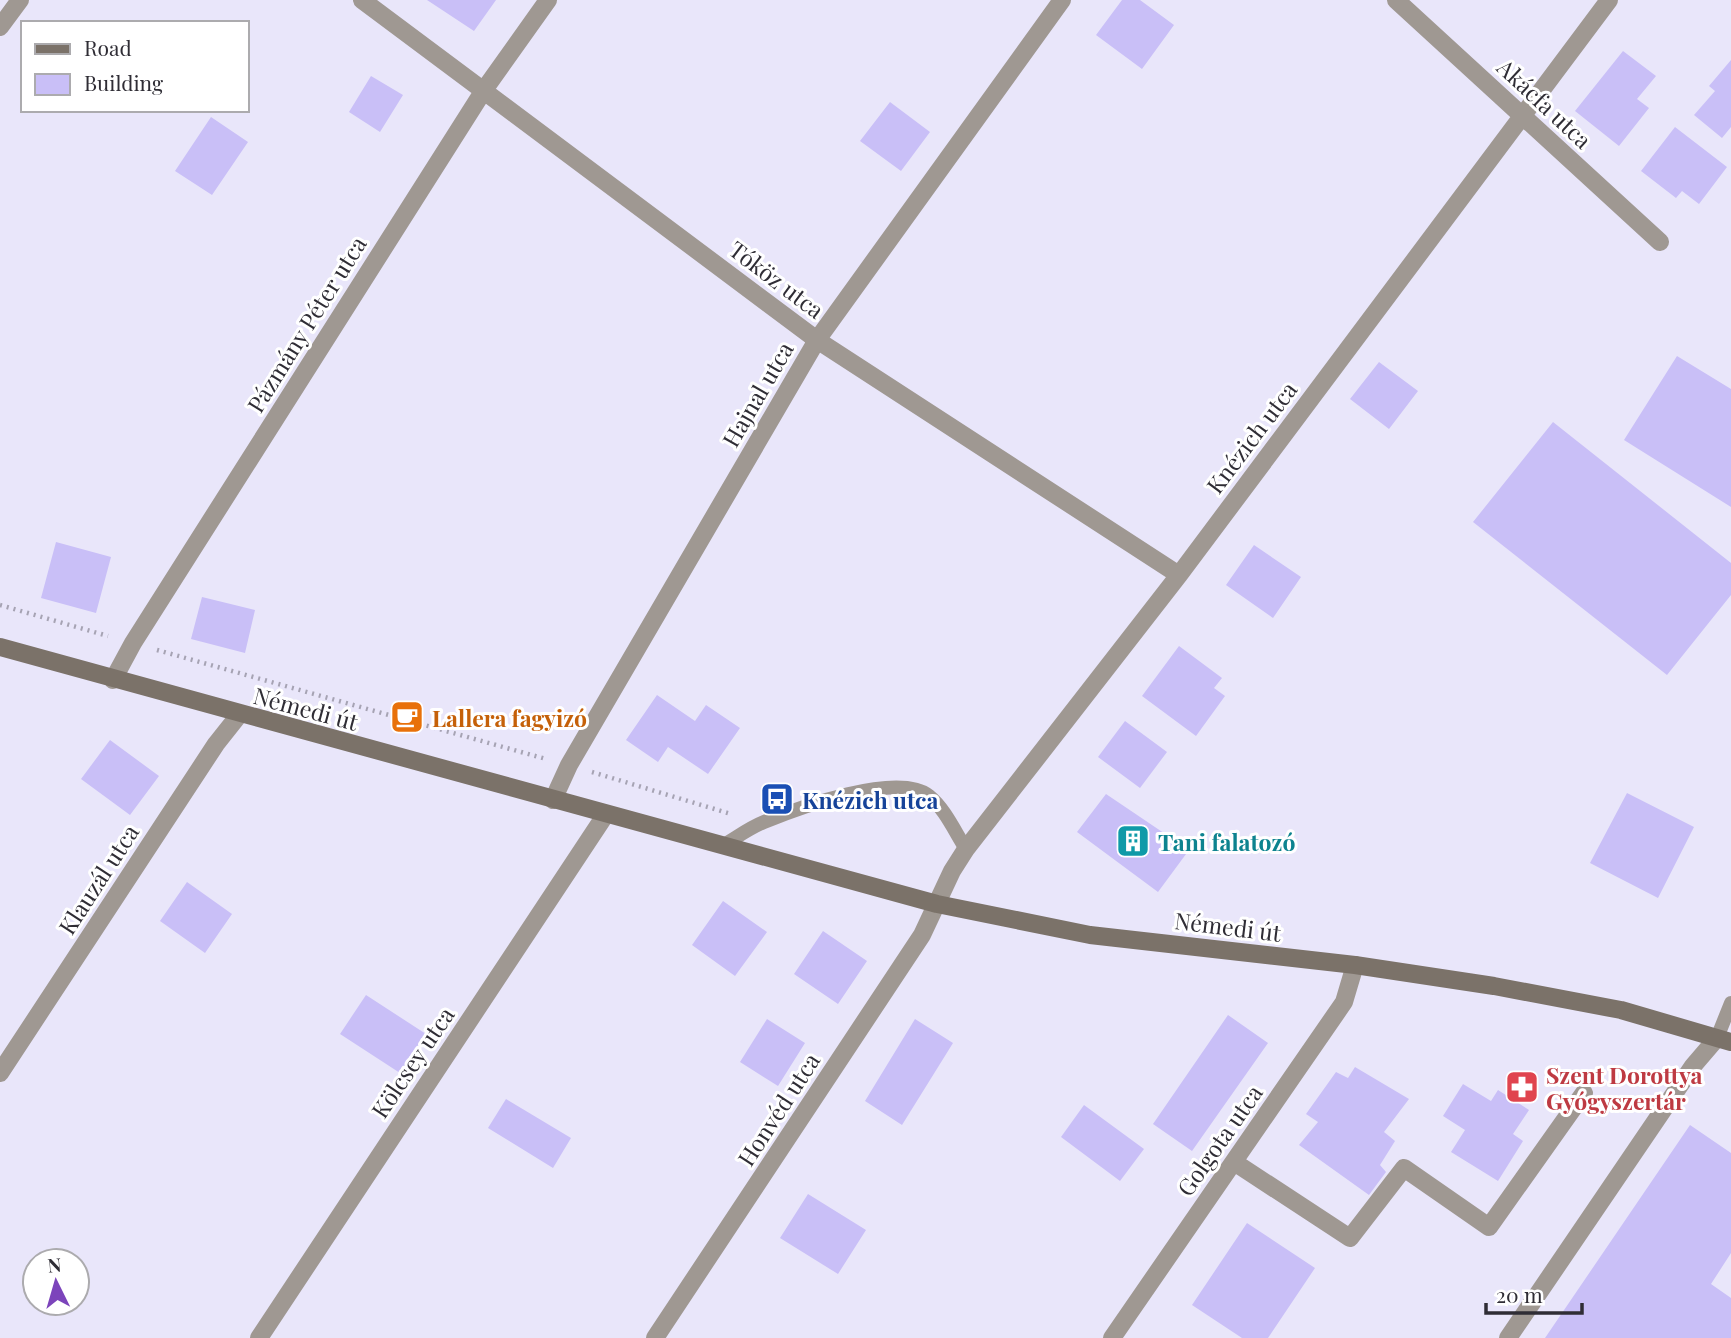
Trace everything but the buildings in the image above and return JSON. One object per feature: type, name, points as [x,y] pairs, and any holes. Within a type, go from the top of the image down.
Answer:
[{"type":"main road","name":"Némedi út","points":[[0,648],[937,904],[1090,935],[1355,965],[1494,986],[1621,1010],[1724,1040]]},
{"type":"street","points":[[0,27],[20,0]]},
{"type":"street","name":"Tóköz utca","points":[[362,0],[817,340],[1179,575]]},
{"type":"street","name":"Pázmány Péter utca","points":[[113,680],[133,643],[484,90],[548,0]]},
{"type":"street","name":"Hajnal utca","points":[[553,800],[569,765],[817,340],[1062,0]]},
{"type":"street","name":"Akácfa utca","points":[[1396,0],[1660,242]]},
{"type":"street","name":"Knézich utca","points":[[937,904],[951,871],[966,849],[1179,575],[1609,0]]},
{"type":"street","name":"Klauzál utca","points":[[0,1073],[216,744],[239,715]]},
{"type":"street","name":"Kölcsey utca","points":[[259,1338],[606,814]]},
{"type":"street","name":"Honvéd utca","points":[[655,1338],[922,935],[937,904]]},
{"type":"street","name":"Golgota utca","points":[[1112,1338],[1344,1002],[1355,965]]},
{"type":"street","points":[[1508,1338],[1693,1066],[1724,1040]]},
{"type":"street","points":[[1234,1162],[1350,1238],[1405,1168],[1489,1227],[1584,1093]]},
{"type":"lane","points":[[722,846],[762,823],[812,804],[862,792],[913,789],[928,796],[966,849]]},
{"type":"lane","points":[[1724,1040],[1731,1003]]},
{"type":"path","points":[[0,605],[569,765],[762,823]]},
{"type":"place","name":"Lallera fagyizó","points":[[407,717]]},
{"type":"place","name":"Knézich utca","points":[[777,799]]},
{"type":"place","name":"Tani falatozó","points":[[1133,841]]},
{"type":"place","name":"Szent Dorottya Gyógyszertár","points":[[1522,1087]]}]
